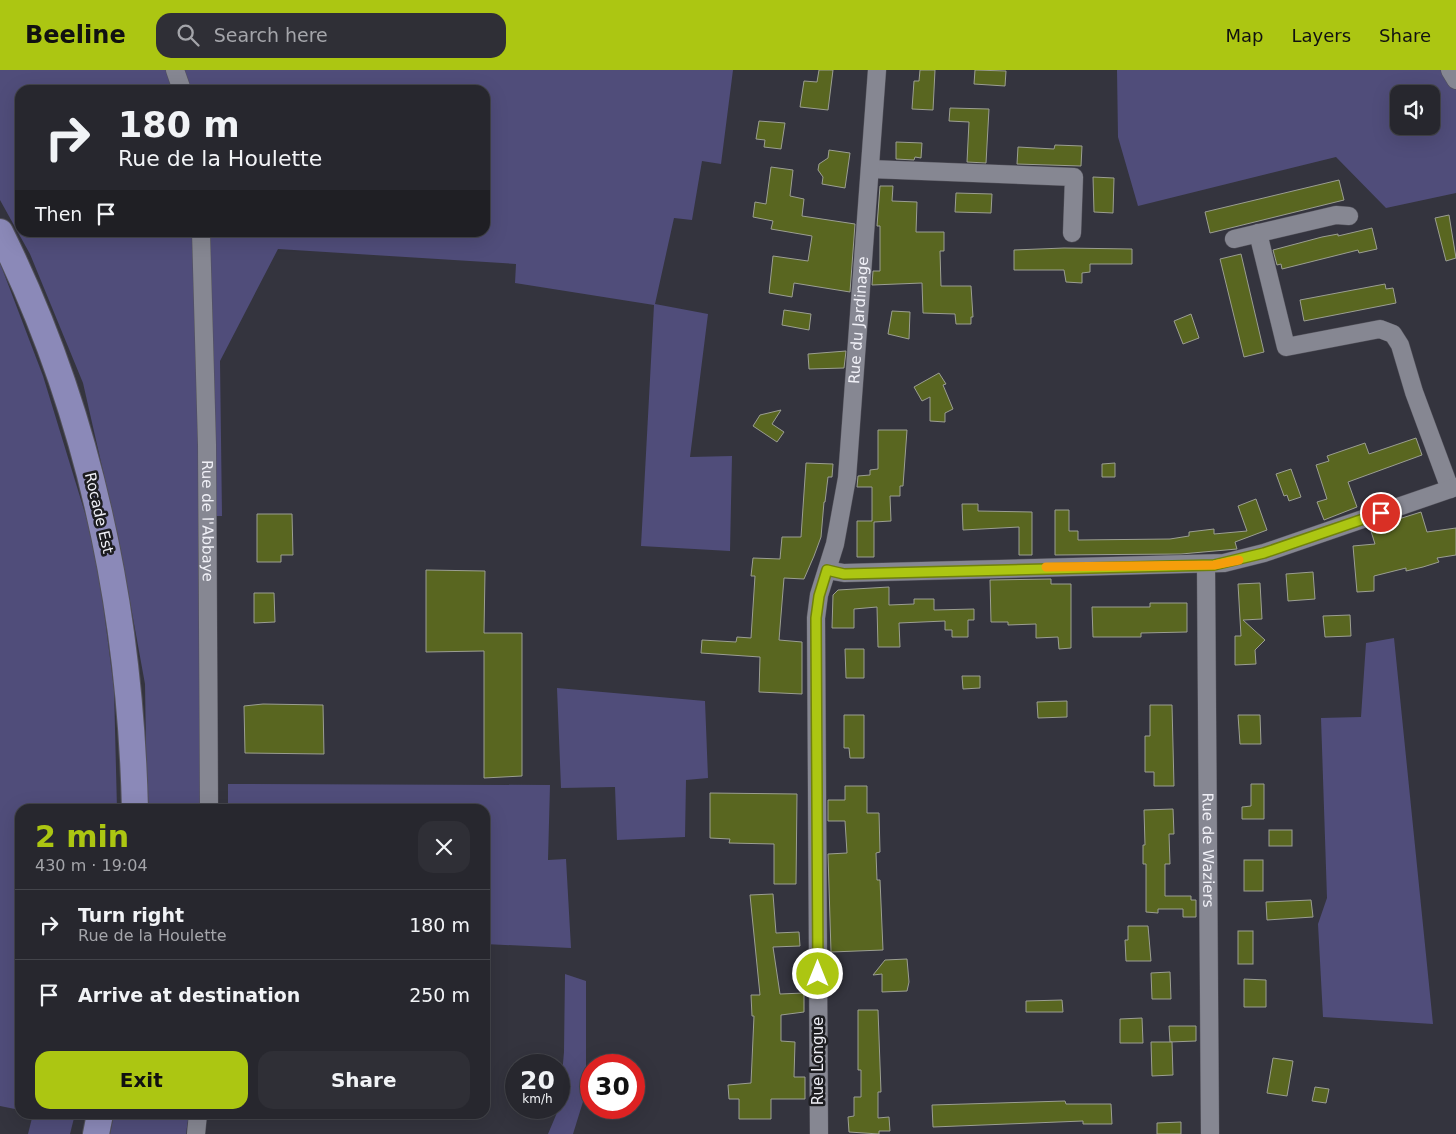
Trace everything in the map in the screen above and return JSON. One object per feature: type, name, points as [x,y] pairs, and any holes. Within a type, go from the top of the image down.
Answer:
[{"type":"main road","name":"Rocade Est","points":[[0,232],[24,281],[48,341],[76,424],[99,507],[112,570],[127,672],[132,729],[135,804]]},
{"type":"main road","points":[[96,1134],[99,1119]]},
{"type":"street","points":[[175,70],[180,85]]},
{"type":"street","name":"Rue du Jardinage","points":[[827,570],[838,530],[847,478],[877,70]]},
{"type":"street","points":[[1450,70],[1456,80]]},
{"type":"street","points":[[870,169],[1074,177],[1072,233]]},
{"type":"street","points":[[1234,239],[1336,215],[1349,216]]},
{"type":"street","points":[[827,570],[844,574],[1206,565],[1237,561],[1453,488],[1414,392],[1400,345],[1393,334],[1380,329],[1286,347],[1258,233]]},
{"type":"street","name":"Rue de l'Abbaye","points":[[201,237],[207,445],[209,804]]},
{"type":"street","name":"Rue de Waziers","points":[[1206,565],[1210,1134]]},
{"type":"street","name":"Rue Longue","points":[[819,1134],[816,634],[819,596],[827,570]]},
{"type":"street","points":[[196,1134],[198,1119]]},
{"type":"shaded area","points":[[0,70],[733,70],[721,164],[702,161],[692,220],[674,218],[655,304],[708,314],[690,457],[732,456],[730,551],[641,546],[654,305],[515,283],[516,264],[278,249],[220,361],[222,516],[198,516],[201,804],[147,804],[145,684],[119,541],[83,383],[30,254],[21,237],[490,237],[490,85],[15,85],[15,227],[0,200]]},
{"type":"shaded area","points":[[1117,70],[1456,70],[1456,193],[1386,208],[1336,157],[1138,206],[1118,137]]},
{"type":"shaded area","points":[[0,263],[43,376],[96,549],[114,689],[117,804],[15,804],[15,1109],[0,1106]]},
{"type":"shaded area","points":[[1394,638],[1433,1024],[1323,1017],[1318,924],[1327,898],[1321,718],[1361,717],[1366,643]]},
{"type":"shaded area","points":[[557,688],[705,701],[708,778],[686,780],[685,837],[617,840],[615,787],[561,788]]},
{"type":"shaded area","points":[[228,784],[550,785],[548,860],[566,859],[571,948],[490,944],[490,804],[228,804]]},
{"type":"shaded area","points":[[565,974],[586,981],[586,1054],[580,1054],[580,1111],[573,1134],[548,1134],[554,1119],[570,1119],[570,1054],[564,1054]]},
{"type":"shaded area","points":[[32,1119],[74,1119],[70,1134],[28,1134]]},
{"type":"shaded area","points":[[113,1119],[188,1119],[186,1134],[110,1134]]},
{"type":"building","points":[[819,70],[833,70],[828,110],[800,107],[804,81],[817,82]]},
{"type":"building","points":[[920,70],[935,70],[933,110],[912,109],[914,81],[919,81]]},
{"type":"building","points":[[975,70],[1006,71],[1005,86],[974,84]]},
{"type":"building","points":[[950,108],[989,109],[986,163],[967,162],[969,122],[949,121]]},
{"type":"building","points":[[759,121],[785,123],[781,149],[764,147],[765,140],[756,139]]},
{"type":"building","points":[[896,142],[922,143],[921,158],[915,157],[914,160],[896,159]]},
{"type":"building","points":[[1055,145],[1082,146],[1081,166],[1017,164],[1018,147],[1054,149]]},
{"type":"building","points":[[829,150],[850,153],[845,188],[822,184],[823,177],[818,170],[819,164],[828,158]]},
{"type":"building","points":[[771,167],[793,170],[790,196],[804,199],[802,216],[855,224],[850,292],[794,283],[792,297],[769,293],[773,256],[808,261],[812,236],[771,229],[773,221],[753,217],[755,202],[766,204]]},
{"type":"building","points":[[1093,177],[1114,178],[1113,213],[1094,212]]},
{"type":"building","points":[[1339,180],[1344,200],[1210,233],[1205,212]]},
{"type":"building","points":[[880,186],[893,186],[892,201],[917,202],[916,232],[944,232],[944,251],[940,251],[941,286],[971,286],[973,317],[971,317],[971,324],[956,324],[955,314],[923,313],[922,283],[872,285],[873,271],[880,271],[880,226],[877,226]]},
{"type":"building","points":[[956,193],[992,194],[991,213],[955,212]]},
{"type":"building","points":[[1449,215],[1456,258],[1446,261],[1435,218]]},
{"type":"building","points":[[1372,228],[1377,249],[1359,253],[1358,250],[1282,269],[1281,264],[1277,265],[1273,250],[1322,237],[1338,234],[1338,236]]},
{"type":"building","points":[[1064,248],[1132,249],[1132,264],[1090,264],[1090,272],[1082,273],[1082,283],[1066,282],[1064,270],[1014,270],[1014,250]]},
{"type":"building","points":[[1241,254],[1264,352],[1244,357],[1220,259]]},
{"type":"building","points":[[1385,284],[1386,289],[1393,288],[1396,303],[1304,321],[1300,300]]},
{"type":"building","points":[[784,310],[811,314],[809,330],[782,325]]},
{"type":"building","points":[[892,311],[910,312],[909,339],[888,334]]},
{"type":"building","points":[[1191,314],[1199,338],[1183,344],[1174,321]]},
{"type":"building","points":[[846,351],[844,368],[809,369],[808,354]]},
{"type":"building","points":[[939,373],[946,384],[943,385],[953,409],[945,413],[945,422],[930,421],[930,397],[922,401],[914,387]]},
{"type":"building","points":[[781,410],[772,424],[784,432],[777,442],[753,426],[760,415]]},
{"type":"building","points":[[878,430],[907,430],[903,486],[900,486],[900,496],[890,496],[891,521],[874,522],[874,557],[857,557],[857,521],[872,521],[872,487],[857,487],[858,476],[870,475],[870,470],[878,469]]},
{"type":"building","points":[[1416,438],[1422,455],[1348,482],[1357,507],[1324,520],[1317,502],[1327,499],[1316,465],[1329,461],[1327,456],[1365,443],[1369,454]]},
{"type":"building","points":[[806,463],[833,464],[832,477],[828,477],[821,537],[814,556],[804,579],[784,578],[779,640],[802,642],[802,694],[759,692],[760,657],[701,653],[702,640],[736,642],[737,637],[751,638],[755,576],[751,576],[753,558],[780,559],[782,537],[801,537]]},
{"type":"building","points":[[1115,463],[1115,477],[1102,477],[1102,464]]},
{"type":"building","points":[[1291,469],[1301,497],[1289,501],[1287,495],[1284,496],[1276,474]]},
{"type":"building","points":[[1256,499],[1267,530],[1235,542],[1237,549],[1181,554],[1055,555],[1055,510],[1069,510],[1069,531],[1078,531],[1078,540],[1170,539],[1189,536],[1189,532],[1214,529],[1214,534],[1247,531],[1238,506]]},
{"type":"building","points":[[962,504],[978,504],[978,511],[1032,512],[1032,555],[1019,555],[1019,527],[963,530]]},
{"type":"building","points":[[1421,512],[1427,532],[1456,528],[1456,555],[1437,558],[1439,562],[1423,567],[1406,571],[1406,568],[1374,576],[1374,591],[1357,592],[1353,546],[1375,544],[1370,528]]},
{"type":"building","points":[[257,514],[292,514],[293,555],[281,555],[281,562],[257,562]]},
{"type":"building","points":[[426,570],[485,571],[484,633],[522,633],[522,776],[484,778],[484,651],[426,652]]},
{"type":"building","points":[[1313,572],[1315,599],[1288,601],[1286,574]]},
{"type":"building","points":[[1051,579],[1051,584],[1071,584],[1071,648],[1059,649],[1058,637],[1036,638],[1036,624],[1008,625],[1008,622],[991,622],[990,580]]},
{"type":"building","points":[[1260,583],[1262,619],[1243,620],[1265,640],[1255,650],[1256,664],[1235,665],[1235,636],[1241,636],[1238,584]]},
{"type":"building","points":[[889,587],[889,605],[914,604],[914,599],[934,599],[934,610],[974,609],[974,620],[968,620],[968,637],[952,637],[952,630],[945,630],[945,621],[899,623],[900,647],[878,647],[877,607],[854,609],[854,628],[832,628],[833,595],[838,590]]},
{"type":"building","points":[[254,593],[274,593],[275,622],[254,623]]},
{"type":"building","points":[[1150,603],[1187,603],[1187,632],[1141,633],[1141,637],[1093,637],[1092,607],[1150,607]]},
{"type":"building","points":[[1350,615],[1351,636],[1325,637],[1323,616]]},
{"type":"building","points":[[845,649],[864,649],[864,678],[846,678]]},
{"type":"building","points":[[962,676],[980,676],[980,688],[963,689]]},
{"type":"building","points":[[1067,701],[1067,717],[1038,718],[1037,702]]},
{"type":"building","points":[[263,704],[323,705],[324,754],[245,753],[244,706]]},
{"type":"building","points":[[1150,705],[1172,705],[1174,786],[1154,786],[1154,772],[1145,772],[1145,736],[1150,736]]},
{"type":"building","points":[[844,715],[864,715],[864,758],[850,758],[849,748],[844,748]]},
{"type":"building","points":[[1238,715],[1260,715],[1261,744],[1240,744]]},
{"type":"building","points":[[1251,784],[1264,784],[1264,819],[1242,819],[1242,807],[1251,806]]},
{"type":"building","points":[[845,786],[867,786],[867,813],[879,813],[880,852],[876,853],[877,880],[880,880],[883,950],[831,952],[828,854],[847,853],[845,821],[828,821],[828,800],[845,800]]},
{"type":"building","points":[[710,793],[797,794],[796,884],[774,884],[774,844],[729,843],[730,839],[710,838]]},
{"type":"building","points":[[1173,809],[1174,834],[1169,834],[1170,864],[1165,864],[1165,896],[1191,896],[1191,900],[1196,900],[1196,917],[1183,917],[1183,909],[1158,909],[1158,913],[1146,912],[1146,864],[1143,864],[1143,845],[1145,845],[1144,810]]},
{"type":"building","points":[[1269,830],[1292,830],[1292,846],[1269,846]]},
{"type":"building","points":[[1244,860],[1263,860],[1263,891],[1244,891]]},
{"type":"building","points":[[773,894],[776,933],[799,932],[800,946],[773,947],[780,994],[804,993],[804,1012],[781,1015],[781,1041],[795,1042],[794,1077],[805,1077],[805,1099],[771,1099],[771,1119],[739,1119],[739,1099],[729,1099],[728,1085],[751,1083],[754,1016],[752,1016],[751,995],[760,995],[750,895]]},
{"type":"building","points":[[1311,900],[1313,917],[1267,920],[1266,902]]},
{"type":"building","points":[[1128,926],[1148,926],[1151,961],[1126,961],[1125,940],[1128,940]]},
{"type":"building","points":[[1238,931],[1253,931],[1253,964],[1238,964]]},
{"type":"building","points":[[907,959],[909,982],[907,991],[882,992],[882,974],[873,975],[885,960]]},
{"type":"building","points":[[1170,972],[1171,999],[1152,999],[1151,973]]},
{"type":"building","points":[[1244,979],[1266,980],[1266,1007],[1244,1007]]},
{"type":"building","points":[[1062,1000],[1063,1012],[1026,1012],[1026,1001]]},
{"type":"building","points":[[858,1010],[878,1010],[881,1092],[878,1092],[878,1118],[889,1117],[890,1131],[879,1131],[879,1134],[849,1132],[848,1117],[854,1116],[854,1097],[861,1097],[861,1070],[858,1070]]},
{"type":"building","points":[[1142,1018],[1143,1043],[1120,1043],[1120,1019]]},
{"type":"building","points":[[1169,1026],[1196,1026],[1196,1041],[1170,1042]]},
{"type":"building","points":[[1151,1042],[1172,1042],[1173,1075],[1152,1076]]},
{"type":"building","points":[[1273,1058],[1293,1061],[1287,1096],[1267,1093]]},
{"type":"building","points":[[1315,1087],[1329,1089],[1326,1103],[1312,1101]]},
{"type":"building","points":[[1065,1101],[1066,1104],[1111,1104],[1112,1124],[1083,1124],[1083,1121],[933,1127],[932,1105]]},
{"type":"building","points":[[1181,1122],[1181,1134],[1157,1134],[1157,1123]]},
{"type":"slow traffic","points":[[1046,567],[1214,565],[1239,560]]},
{"type":"route","points":[[818,974],[816,618],[819,596],[827,570],[844,574],[1224,564],[1264,553],[1381,513]]}]
